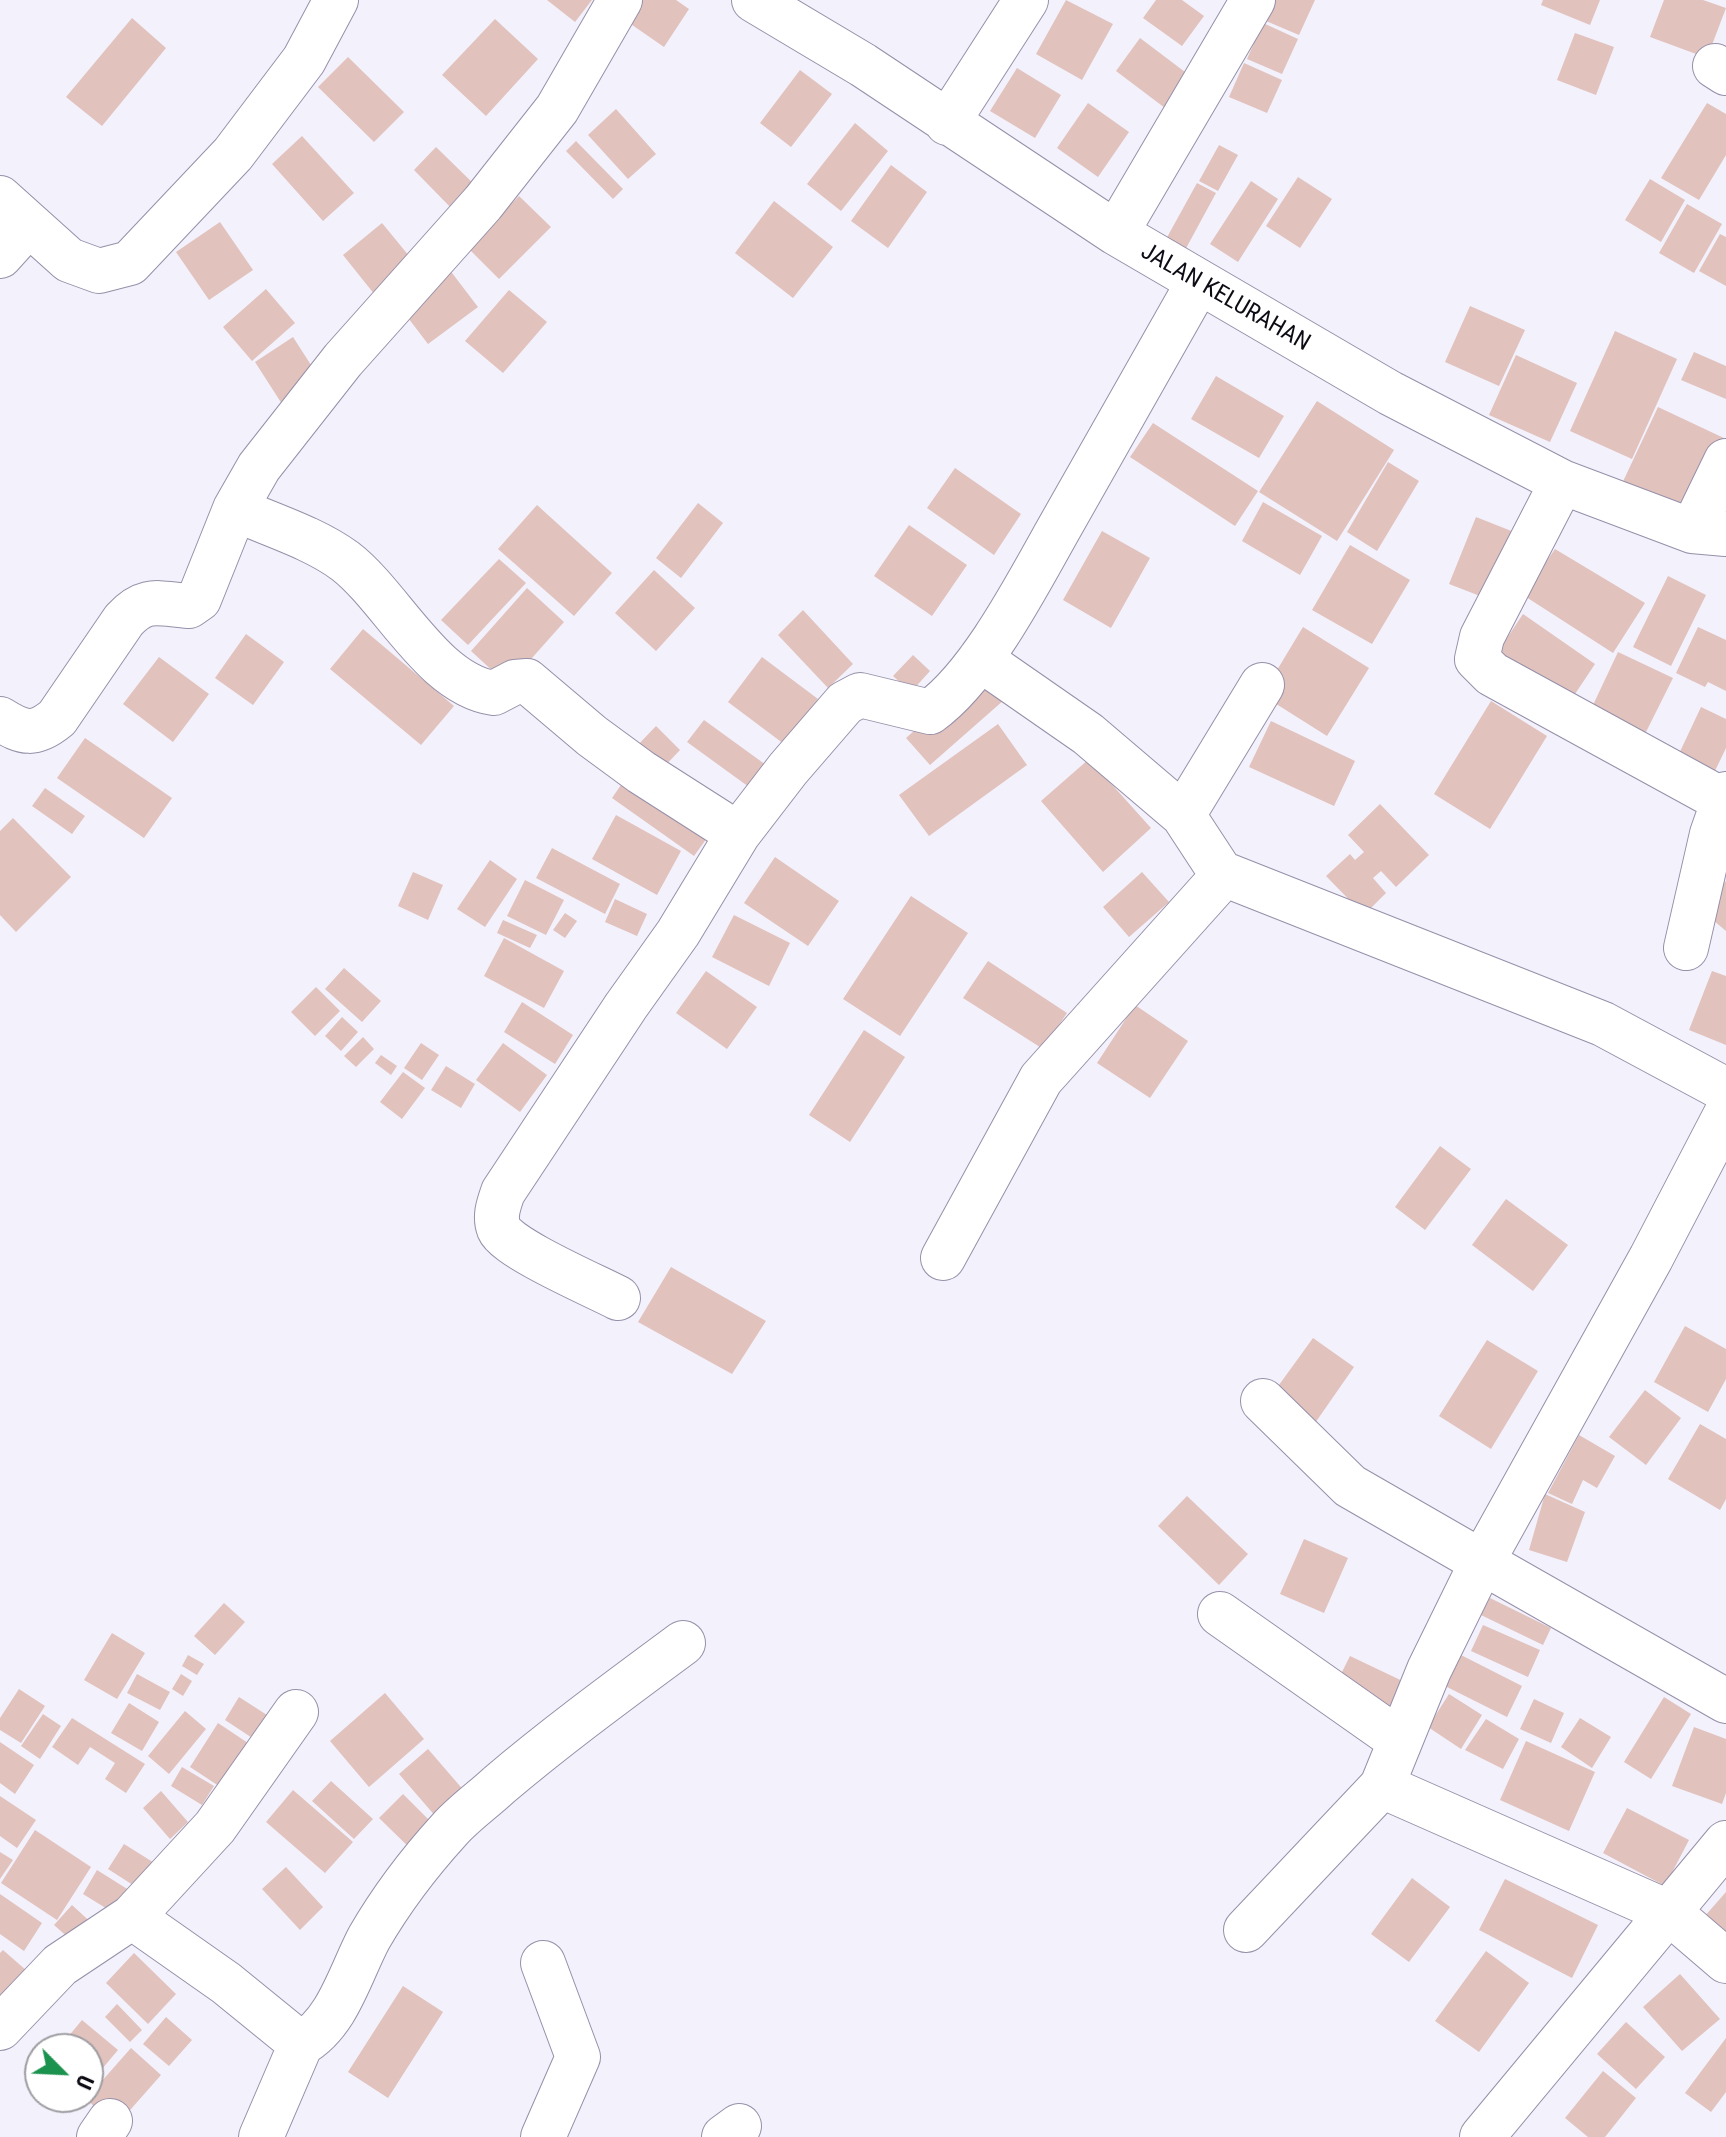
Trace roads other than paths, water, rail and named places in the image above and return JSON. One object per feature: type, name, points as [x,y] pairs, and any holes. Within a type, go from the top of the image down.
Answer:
[{"type":"street","points":[[9,226],[69,260],[99,271],[130,263],[233,154],[304,60],[336,0]]},
{"type":"street","points":[[0,719],[16,730],[42,730],[57,718],[135,608],[150,602],[189,606],[199,599],[235,509],[259,467],[343,360],[483,203],[557,109],[620,0]]},
{"type":"street","name":"JALAN KELURAHAN","points":[[754,0],[863,65],[1116,233],[1390,393],[1562,482],[1709,532]]},
{"type":"street","points":[[947,123],[1026,0]]},
{"type":"street","points":[[1116,233],[1253,0]]},
{"type":"street","points":[[618,1298],[531,1254],[504,1236],[497,1221],[497,1208],[503,1192],[678,933],[738,834],[845,703],[860,695],[930,712],[945,702],[980,659],[1026,586],[1198,283]]},
{"type":"street","points":[[1709,532],[1726,461]]},
{"type":"street","points":[[1562,482],[1482,637],[1477,659],[1492,674],[1725,798],[1712,834],[1686,948]]},
{"type":"street","points":[[235,509],[346,562],[440,664],[458,679],[477,690],[494,693],[515,682],[527,681],[592,736],[738,834]]},
{"type":"street","points":[[980,659],[1088,734],[1183,815],[1221,873],[1603,1024],[1726,1090]]},
{"type":"street","points":[[1183,815],[1262,685]]},
{"type":"street","points":[[943,1258],[1041,1079],[1214,886],[1221,873]]},
{"type":"street","points":[[1246,1930],[1382,1786],[1429,1670],[1482,1562],[1651,1258],[1726,1114]]},
{"type":"street","points":[[1263,1401],[1350,1486],[1726,1701]]},
{"type":"street","points":[[1220,1614],[1399,1740]]},
{"type":"street","points":[[261,2137],[301,2044],[314,2036],[324,2024],[349,1983],[369,1938],[400,1890],[450,1828],[517,1770],[683,1643]]},
{"type":"street","points":[[0,2028],[60,1965],[132,1917],[215,1827],[296,1712]]},
{"type":"street","points":[[1382,1786],[1670,1913],[1726,1961]]},
{"type":"street","points":[[1482,2137],[1726,1843]]},
{"type":"street","points":[[132,1917],[226,1983],[301,2044]]},
{"type":"street","points":[[543,1963],[578,2057],[543,2137]]}]
